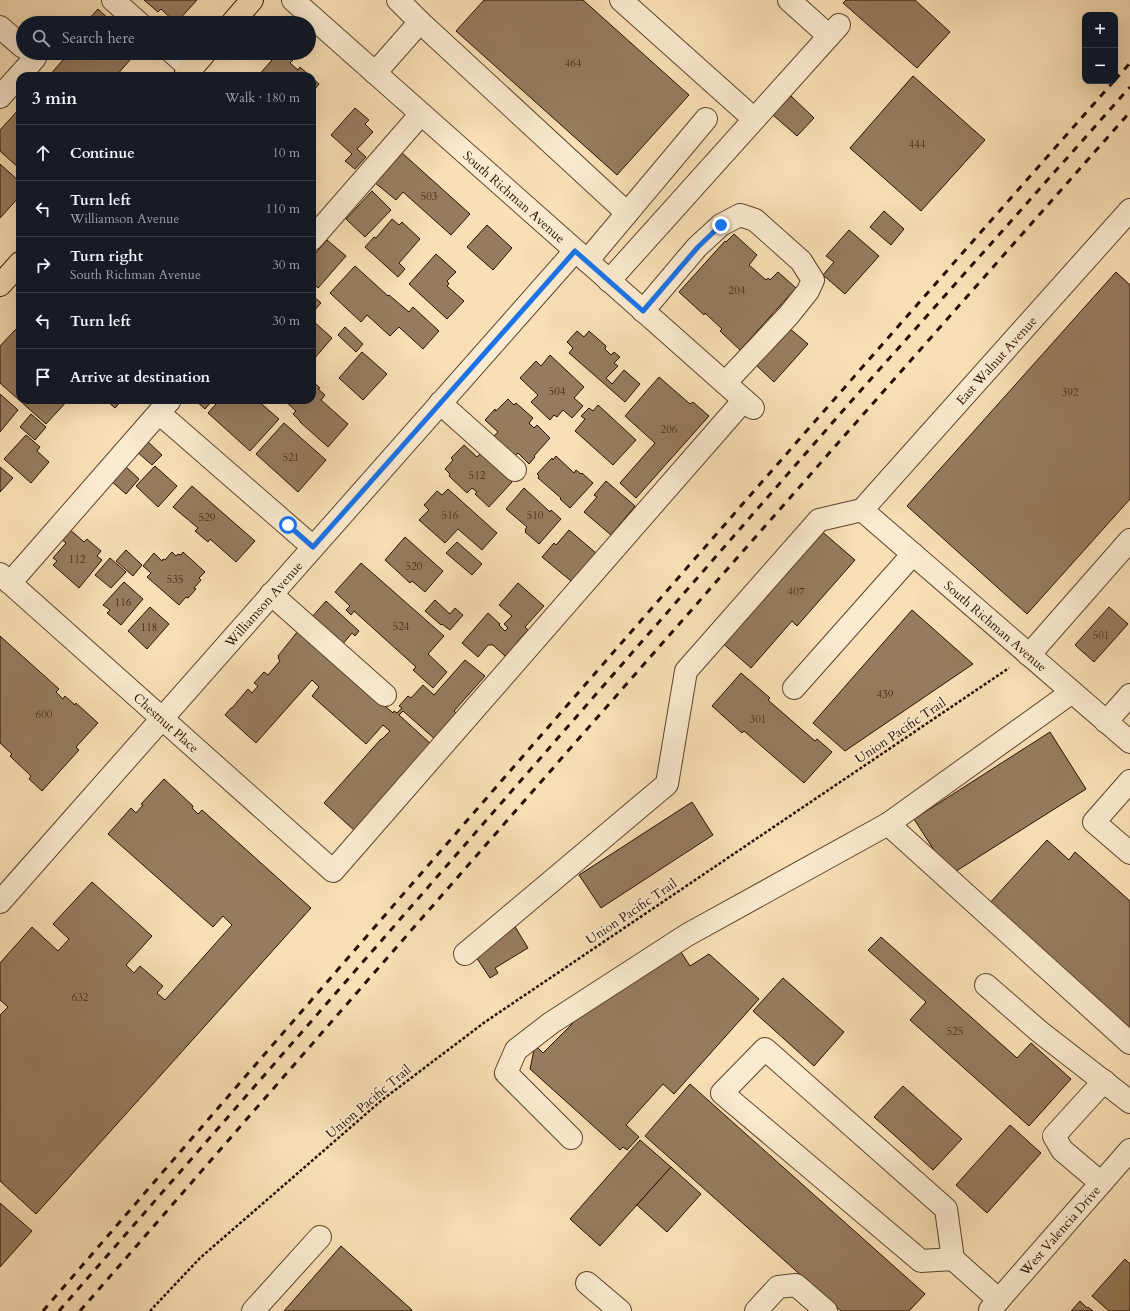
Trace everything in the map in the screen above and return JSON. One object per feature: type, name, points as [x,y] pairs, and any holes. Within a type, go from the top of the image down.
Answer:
[{"type":"main road","points":[[238,16],[252,0]]},
{"type":"main road","points":[[0,285],[16,267]]},
{"type":"street","points":[[113,0],[131,16]]},
{"type":"street","name":"South Richman Avenue","points":[[293,0],[311,16]]},
{"type":"street","points":[[398,0],[627,213]]},
{"type":"street","points":[[621,0],[754,119]]},
{"type":"street","points":[[609,281],[834,31],[789,0]]},
{"type":"street","name":"South Richman Avenue","points":[[316,20],[749,404],[333,871]]},
{"type":"street","points":[[374,72],[420,22]]},
{"type":"street","points":[[0,27],[16,41]]},
{"type":"street","points":[[25,72],[34,60]]},
{"type":"street","points":[[184,60],[194,66]]},
{"type":"street","points":[[0,97],[16,85]]},
{"type":"street","points":[[316,234],[421,114]]},
{"type":"street","name":"Williamson Avenue","points":[[0,902],[440,403],[581,256],[627,213],[706,119]]},
{"type":"street","name":"East Walnut Avenue","points":[[862,510],[1130,210]]},
{"type":"street","points":[[643,311],[698,247],[721,225],[740,215],[755,220],[761,225],[801,261],[813,280],[808,291],[788,316],[725,383]]},
{"type":"street","points":[[440,403],[515,470]]},
{"type":"street","points":[[5,578],[164,406],[313,547]]},
{"type":"street","points":[[465,954],[668,784],[686,671],[818,520],[862,510]]},
{"type":"street","name":"South Richman Avenue","points":[[862,510],[1130,742]]},
{"type":"street","points":[[1029,655],[1130,540]]},
{"type":"street","points":[[794,688],[914,554]]},
{"type":"street","name":"Chestnut Place","points":[[5,578],[333,871]]},
{"type":"street","points":[[271,594],[385,694]]},
{"type":"street","points":[[571,1138],[506,1073],[516,1050],[551,1023],[687,935],[888,824],[1072,692]]},
{"type":"street","points":[[1106,722],[1130,695]]},
{"type":"street","points":[[1130,781],[1094,822],[1130,853]]},
{"type":"street","points":[[888,824],[1130,1044]]},
{"type":"street","points":[[986,985],[1040,1032],[1130,1102]]},
{"type":"street","points":[[953,1259],[921,1261],[722,1093],[766,1050],[946,1209],[953,1259],[995,1306]]},
{"type":"street","points":[[1101,1183],[1062,1150],[1054,1136],[1104,1081]]},
{"type":"street","name":"West Valencia Drive","points":[[995,1306],[1130,1150]]},
{"type":"street","points":[[253,1311],[320,1236]]},
{"type":"street","points":[[587,1283],[620,1311]]},
{"type":"street","points":[[756,1311],[778,1286],[796,1285],[826,1311]]},
{"type":"path","name":"Union Pacific Trail","points":[[150,1311],[200,1258],[376,1105],[485,1022],[1029,655]]},
{"type":"building","points":[[144,0],[197,0],[182,16],[168,16],[161,9],[158,12]]},
{"type":"building","points":[[484,0],[583,0],[689,95],[617,175],[456,31]]},
{"type":"building","points":[[846,0],[915,0],[950,32],[917,68],[843,3]]},
{"type":"building","points":[[98,9],[106,16],[92,16]]},
{"type":"building","points":[[63,60],[130,60],[119,72],[52,72]]},
{"type":"building","points":[[272,60],[293,60],[290,63],[298,70],[300,67],[306,72],[261,72]]},
{"type":"building","points":[[913,76],[985,140],[921,211],[850,148]]},
{"type":"building","points":[[791,96],[814,118],[797,136],[773,115]]},
{"type":"building","points":[[355,108],[369,120],[365,124],[373,132],[357,149],[366,157],[355,169],[345,161],[352,154],[331,135]]},
{"type":"building","points":[[16,112],[16,165],[0,151],[0,130]]},
{"type":"building","points":[[401,152],[470,214],[451,235],[403,192],[396,200],[374,182]]},
{"type":"building","points":[[0,164],[16,178],[16,200],[0,218]]},
{"type":"building","points":[[372,191],[391,210],[365,237],[346,219]]},
{"type":"building","points":[[884,211],[904,229],[891,245],[870,227]]},
{"type":"building","points":[[392,219],[399,225],[402,222],[420,239],[399,263],[405,269],[398,277],[365,247],[374,237],[376,238]]},
{"type":"building","points":[[487,225],[512,248],[493,270],[467,247]]},
{"type":"building","points":[[849,230],[879,256],[845,294],[823,275],[834,262],[826,256]]},
{"type":"building","points":[[734,234],[757,255],[749,265],[766,280],[768,278],[770,280],[778,272],[796,288],[740,350],[720,331],[722,329],[679,292],[725,241],[726,242]]},
{"type":"building","points":[[327,240],[346,256],[318,288],[316,286],[316,252]]},
{"type":"building","points":[[436,254],[456,272],[447,281],[449,284],[447,286],[464,301],[447,319],[409,284]]},
{"type":"building","points":[[355,266],[388,296],[389,295],[409,312],[413,307],[439,331],[423,349],[399,327],[390,336],[367,315],[361,322],[330,293]]},
{"type":"building","points":[[1116,272],[1130,285],[1130,499],[1027,614],[907,506]]},
{"type":"building","points":[[316,299],[321,303],[316,309]]},
{"type":"building","points":[[316,324],[332,338],[316,357]]},
{"type":"building","points":[[345,327],[363,344],[356,352],[338,335]]},
{"type":"building","points":[[789,328],[808,344],[774,382],[756,365]]},
{"type":"building","points":[[16,329],[16,397],[0,383],[0,346]]},
{"type":"building","points":[[577,331],[584,337],[589,331],[606,346],[605,349],[611,355],[614,352],[620,357],[614,363],[618,366],[606,378],[612,384],[624,370],[640,384],[625,402],[569,353],[573,348],[567,342]]},
{"type":"building","points":[[362,352],[387,374],[363,400],[339,378]]},
{"type":"building","points":[[550,355],[584,387],[574,398],[583,406],[572,418],[563,410],[557,417],[554,415],[550,420],[531,402],[538,395],[520,378],[536,361],[541,366]]},
{"type":"building","points":[[659,377],[690,404],[693,402],[709,416],[636,498],[620,483],[655,443],[625,416]]},
{"type":"building","points":[[316,384],[320,388],[318,389],[325,395],[321,400],[348,424],[328,447],[300,422],[293,414],[296,411],[288,404],[316,404]]},
{"type":"building","points":[[0,394],[18,410],[0,432]]},
{"type":"building","points":[[508,399],[514,405],[516,403],[533,418],[529,423],[534,428],[537,425],[550,438],[529,464],[518,453],[514,457],[493,437],[498,432],[485,420],[495,409],[496,411]]},
{"type":"building","points":[[24,404],[64,404],[46,424]]},
{"type":"building","points":[[110,404],[118,404],[115,408]]},
{"type":"building","points":[[199,404],[209,404],[205,409]]},
{"type":"building","points":[[216,404],[262,404],[279,419],[250,451],[208,413]]},
{"type":"building","points":[[598,405],[636,440],[613,465],[575,431],[585,419],[581,416],[589,408],[593,411]]},
{"type":"building","points":[[31,414],[46,427],[35,440],[20,427]]},
{"type":"building","points":[[284,423],[326,460],[298,492],[256,454]]},
{"type":"building","points":[[26,435],[40,447],[37,451],[49,462],[31,483],[4,459]]},
{"type":"building","points":[[146,440],[162,455],[152,465],[136,451]]},
{"type":"building","points":[[464,445],[477,457],[484,450],[500,471],[512,482],[489,507],[475,494],[477,492],[472,488],[467,493],[449,476],[450,474],[445,469],[453,460],[451,458]]},
{"type":"building","points":[[556,456],[574,473],[576,470],[581,474],[582,473],[593,483],[570,508],[538,478],[539,476],[537,474],[552,458],[553,460]]},
{"type":"building","points":[[124,465],[139,479],[126,494],[110,480]]},
{"type":"building","points":[[155,466],[177,486],[158,507],[136,486]]},
{"type":"building","points":[[0,467],[13,478],[0,492]]},
{"type":"building","points":[[606,481],[635,506],[611,535],[584,512],[597,497],[594,495]]},
{"type":"building","points":[[192,486],[255,541],[236,562],[210,539],[208,542],[195,531],[198,528],[173,507]]},
{"type":"building","points":[[524,488],[550,512],[551,510],[561,519],[539,544],[525,532],[527,527],[506,509]]},
{"type":"building","points":[[448,489],[497,533],[482,550],[458,529],[445,543],[419,520],[429,510],[424,505],[437,491],[442,495]]},
{"type":"building","points":[[68,528],[84,542],[87,539],[101,551],[97,556],[102,560],[79,588],[53,565],[57,561],[53,558],[66,543],[60,538]]},
{"type":"building","points":[[819,529],[855,560],[797,626],[792,621],[751,668],[720,641]]},
{"type":"building","points":[[569,530],[596,553],[571,581],[542,557],[554,543],[556,545]]},
{"type":"building","points":[[405,537],[443,571],[425,592],[412,581],[410,583],[385,560]]},
{"type":"building","points":[[457,542],[482,564],[472,575],[446,553]]},
{"type":"building","points":[[126,550],[142,565],[133,576],[116,561]]},
{"type":"building","points":[[172,552],[176,556],[178,554],[181,555],[183,552],[205,572],[199,578],[201,580],[194,588],[196,589],[179,605],[147,577],[151,573],[143,566],[154,553],[162,561],[163,559],[165,560]]},
{"type":"building","points":[[110,558],[126,572],[111,588],[95,575]]},
{"type":"building","points":[[361,563],[444,636],[428,654],[447,672],[433,688],[413,670],[416,667],[354,611],[351,615],[346,610],[350,606],[335,592]]},
{"type":"building","points":[[124,582],[143,599],[121,625],[107,613],[110,610],[103,605]]},
{"type":"building","points":[[518,583],[544,606],[525,627],[528,630],[516,643],[518,645],[513,651],[511,650],[505,656],[493,645],[488,645],[478,657],[462,643],[488,613],[505,631],[508,628],[504,624],[512,616],[499,605]]},
{"type":"building","points":[[435,600],[450,614],[455,608],[463,615],[450,630],[442,624],[441,625],[425,611]]},
{"type":"building","points":[[326,601],[359,631],[355,636],[352,633],[342,645],[311,618]]},
{"type":"building","points":[[150,607],[169,624],[147,649],[128,631]]},
{"type":"building","points":[[1109,607],[1128,624],[1094,662],[1075,645]]},
{"type":"building","points":[[912,610],[973,664],[845,751],[813,723]]},
{"type":"building","points":[[298,631],[393,713],[394,711],[397,713],[402,708],[399,706],[408,696],[411,698],[423,685],[434,695],[465,660],[485,676],[454,711],[458,715],[436,740],[403,711],[399,715],[432,745],[355,831],[324,803],[381,739],[390,731],[383,725],[366,744],[312,696],[319,687],[312,680],[256,743],[225,715],[248,689],[252,693],[258,686],[254,683],[264,672],[268,675],[280,661],[278,656]]},
{"type":"building","points":[[0,636],[59,689],[56,692],[63,699],[65,696],[75,705],[76,703],[98,723],[76,747],[79,750],[42,791],[29,779],[31,776],[10,756],[12,754],[0,743]]},
{"type":"building","points":[[741,673],[770,698],[768,700],[815,741],[817,739],[832,752],[804,783],[744,731],[742,733],[712,706]]},
{"type":"building","points":[[1050,732],[1086,789],[950,875],[914,819]]},
{"type":"building","points":[[164,779],[193,806],[192,808],[198,814],[202,810],[311,908],[36,1214],[0,1181],[0,1015],[8,1007],[0,1000],[0,963],[32,927],[58,951],[69,939],[53,924],[92,882],[152,936],[126,965],[134,973],[140,966],[163,986],[157,993],[165,1000],[232,925],[223,916],[213,927],[108,834],[131,808],[136,813],[143,805],[141,804]]},
{"type":"building","points":[[692,802],[713,835],[601,908],[579,875]]},
{"type":"building","points":[[1047,840],[1069,860],[1075,852],[1130,901],[1130,1034],[987,906]]},
{"type":"building","points":[[514,925],[528,948],[495,968],[498,973],[490,978],[476,957]]},
{"type":"building","points":[[881,937],[1017,1058],[1031,1043],[1071,1079],[1029,1126],[910,1020],[926,1002],[868,950]]},
{"type":"building","points":[[679,949],[690,966],[709,954],[759,999],[674,1094],[663,1084],[626,1125],[639,1137],[627,1150],[623,1147],[620,1150],[530,1069],[535,1045],[543,1053],[582,1014]]},
{"type":"building","points":[[783,978],[844,1032],[814,1066],[753,1011]]},
{"type":"building","points":[[690,1084],[925,1294],[909,1311],[841,1311],[645,1136]]},
{"type":"building","points":[[903,1086],[962,1139],[933,1170],[874,1117]]},
{"type":"building","points":[[1010,1125],[1041,1153],[987,1213],[956,1185]]},
{"type":"building","points":[[640,1140],[671,1167],[600,1246],[570,1219]]},
{"type":"building","points":[[671,1167],[701,1194],[667,1232],[637,1205]]},
{"type":"building","points":[[0,1203],[32,1231],[0,1267]]},
{"type":"building","points":[[341,1246],[412,1310],[284,1311]]},
{"type":"building","points":[[1125,1259],[1130,1264],[1130,1311],[1109,1311],[1092,1296]]},
{"type":"building","points":[[1080,1301],[1087,1308],[1088,1307],[1093,1311],[1071,1311]]},
{"type":"railway","points":[[1118,77],[1130,63]]},
{"type":"railway","points":[[43,1311],[577,694],[1111,84]]},
{"type":"railway","points":[[59,1311],[847,406],[1130,87]]},
{"type":"railway","points":[[80,1311],[341,1010],[1130,112]]},
{"type":"route","points":[[288,525],[313,547],[575,251],[643,311],[698,247],[721,225]]}]
